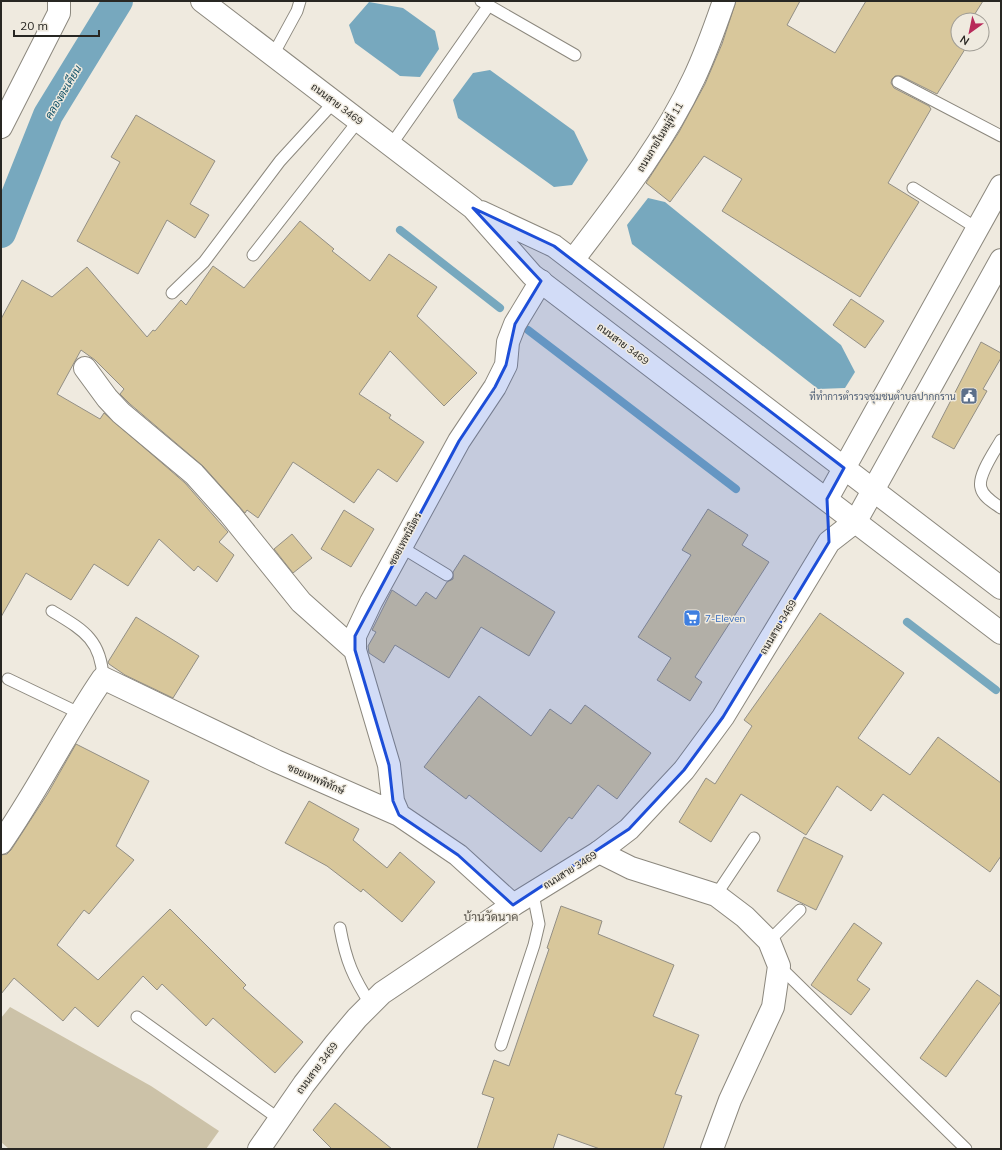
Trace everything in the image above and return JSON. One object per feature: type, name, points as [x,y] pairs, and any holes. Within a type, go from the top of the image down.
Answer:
[{"type":"street","points":[[1,127],[59,13],[59,1]]},
{"type":"street","name":"ถนนสาย 3469","points":[[202,1],[473,208],[532,275],[1001,633]]},
{"type":"street","name":"ถนนภายในหมู่ที่ 11","points":[[573,260],[626,191],[656,147],[694,78],[724,1]]},
{"type":"street","points":[[829,542],[827,499],[1001,186]]},
{"type":"street","name":"ถนนสาย 3469","points":[[473,208],[554,246],[1001,588]]},
{"type":"street","points":[[856,522],[1000,266]]},
{"type":"street","name":"ซอยเทพนิมิตร","points":[[399,815],[393,801],[389,765],[355,650],[355,636],[371,602],[459,441],[496,387],[506,365],[508,342],[515,324],[541,281]]},
{"type":"street","points":[[85,368],[107,398],[121,413],[194,474],[230,514],[301,602],[355,650]]},
{"type":"street","name":"ถนนสาย 3469","points":[[259,1149],[279,1119],[336,1043],[382,993],[513,905],[599,852],[629,829],[684,770],[702,747],[723,717],[829,542],[856,522]]},
{"type":"street","points":[[1,843],[26,808],[79,713],[103,678]]},
{"type":"street","name":"ซอยเทพพิทักษ์","points":[[103,678],[276,761],[399,815],[458,855],[513,905]]},
{"type":"street","points":[[599,852],[631,868],[716,895],[745,917],[769,941],[779,966],[774,1007],[730,1100],[712,1149]]},
{"type":"lane","points":[[273,55],[297,11],[300,1]]},
{"type":"lane","points":[[391,145],[485,3],[575,55]]},
{"type":"lane","points":[[898,82],[1001,136]]},
{"type":"lane","points":[[172,293],[204,262],[280,161],[334,102]]},
{"type":"lane","points":[[253,255],[359,120]]},
{"type":"lane","points":[[913,188],[978,229]]},
{"type":"lane","points":[[1001,440],[980,478],[980,483],[981,489],[985,496],[1001,508]]},
{"type":"lane","points":[[401,547],[447,575]]},
{"type":"lane","points":[[52,611],[82,630],[96,645],[102,662],[103,678]]},
{"type":"lane","points":[[8,679],[79,713]]},
{"type":"lane","points":[[716,895],[754,838]]},
{"type":"lane","points":[[501,1045],[534,945],[539,924],[533,894]]},
{"type":"lane","points":[[769,941],[800,910]]},
{"type":"lane","points":[[340,928],[343,946],[352,976],[371,1005]]},
{"type":"lane","points":[[779,966],[966,1149]]},
{"type":"lane","points":[[137,1017],[279,1119]]},
{"type":"highlighted area","points":[[473,208],[554,246],[844,468],[827,499],[829,542],[723,717],[684,770],[629,829],[513,905],[458,855],[399,815],[393,801],[389,765],[355,650],[355,636],[459,441],[495,387],[506,365],[515,324],[541,281]]},
{"type":"shaded area","points":[[10,1007],[151,1086],[219,1131],[206,1149],[9,1149],[1,1142],[1,1018]]},
{"type":"water","points":[[369,2],[403,8],[435,31],[439,49],[420,77],[400,76],[355,43],[349,25]]},
{"type":"water","points":[[490,70],[574,131],[588,160],[572,185],[554,187],[458,118],[453,100],[473,73]]},
{"type":"water","points":[[648,198],[665,202],[841,345],[855,372],[845,388],[818,389],[632,244],[627,225]]},
{"type":"building","points":[[736,1],[800,1],[787,25],[835,53],[866,1],[983,1],[976,12],[950,12],[950,52],[963,52],[937,94],[901,76],[895,76],[892,79],[891,83],[894,88],[929,106],[931,109],[888,183],[919,202],[860,297],[722,211],[742,179],[704,156],[670,202],[646,183],[679,132],[705,84],[722,44]]},
{"type":"building","points":[[136,115],[215,161],[190,204],[209,215],[195,238],[167,220],[138,274],[77,241],[120,162],[111,157]]},
{"type":"building","points":[[300,221],[334,249],[332,251],[370,281],[389,254],[437,287],[417,316],[477,373],[444,406],[390,351],[359,394],[391,415],[389,418],[424,442],[397,482],[378,469],[354,503],[293,462],[258,518],[247,510],[245,513],[203,466],[130,404],[120,394],[124,389],[95,360],[81,350],[57,394],[100,419],[104,413],[185,483],[228,532],[219,542],[234,555],[217,582],[198,566],[194,571],[159,539],[128,586],[94,564],[71,600],[26,573],[1,617],[1,319],[22,280],[52,297],[87,267],[147,337],[153,330],[155,331],[181,300],[186,305],[213,266],[244,288]]},
{"type":"building","points":[[851,299],[884,321],[865,348],[833,325]]},
{"type":"building","points":[[981,342],[1001,353],[1001,358],[983,389],[987,391],[954,449],[932,437]]},
{"type":"building","points":[[708,509],[748,535],[742,545],[769,562],[695,677],[702,682],[690,701],[657,680],[671,658],[638,637],[691,555],[682,550]]},
{"type":"building","points":[[344,510],[374,529],[351,567],[321,549]]},
{"type":"building","points":[[292,534],[312,558],[293,573],[274,549]]},
{"type":"building","points":[[464,555],[555,612],[529,656],[481,627],[449,678],[395,645],[384,663],[369,653],[368,646],[376,632],[372,630],[392,590],[416,606],[426,592],[436,599],[447,582],[453,579],[453,572]]},
{"type":"building","points":[[820,613],[904,673],[858,738],[910,775],[938,737],[1001,783],[1001,856],[990,872],[883,794],[871,811],[837,786],[806,835],[741,794],[711,842],[679,822],[706,778],[715,784],[752,726],[744,720]]},
{"type":"building","points":[[136,617],[199,656],[173,698],[125,675],[108,662]]},
{"type":"building","points":[[479,696],[531,736],[550,709],[571,724],[585,705],[651,753],[617,799],[598,785],[572,819],[569,817],[541,852],[469,795],[466,799],[424,767]]},
{"type":"building","points":[[76,744],[149,781],[116,846],[134,860],[89,914],[84,910],[57,945],[98,980],[170,909],[246,985],[243,988],[303,1042],[275,1073],[213,1018],[206,1026],[162,984],[157,990],[143,976],[98,1027],[75,1007],[63,1021],[14,978],[1,994],[1,855],[7,854],[11,850],[48,793]]},
{"type":"building","points":[[309,801],[359,829],[353,840],[387,868],[400,852],[435,882],[402,922],[363,889],[361,892],[327,866],[285,843]]},
{"type":"building","points":[[804,837],[843,856],[816,910],[777,891]]},
{"type":"building","points":[[561,906],[602,921],[598,934],[674,965],[653,1016],[699,1035],[675,1094],[682,1096],[663,1149],[600,1149],[558,1134],[553,1149],[477,1149],[494,1098],[482,1094],[494,1060],[509,1066],[549,949],[547,948]]},
{"type":"building","points":[[854,923],[882,943],[857,980],[870,989],[851,1015],[811,985]]},
{"type":"building","points":[[977,980],[1001,997],[1001,1001],[946,1077],[920,1058]]},
{"type":"building","points":[[335,1103],[392,1149],[332,1149],[313,1130]]},
{"type":"waterway","name":"คลองตะเคียน","points":[[1,233],[48,115],[118,1]]},
{"type":"waterway","points":[[400,230],[500,308]]},
{"type":"waterway","points":[[528,330],[736,489]]},
{"type":"waterway","points":[[907,622],[996,690]]},
{"type":"place","name":"ที่ทำการตำรวจชุมชนตำบลปากกราน","points":[[969,396]]},
{"type":"place","name":"7-Eleven","points":[[692,618]]},
{"type":"district","name":"บ้านวัดนาค","points":[[491,916]]}]
